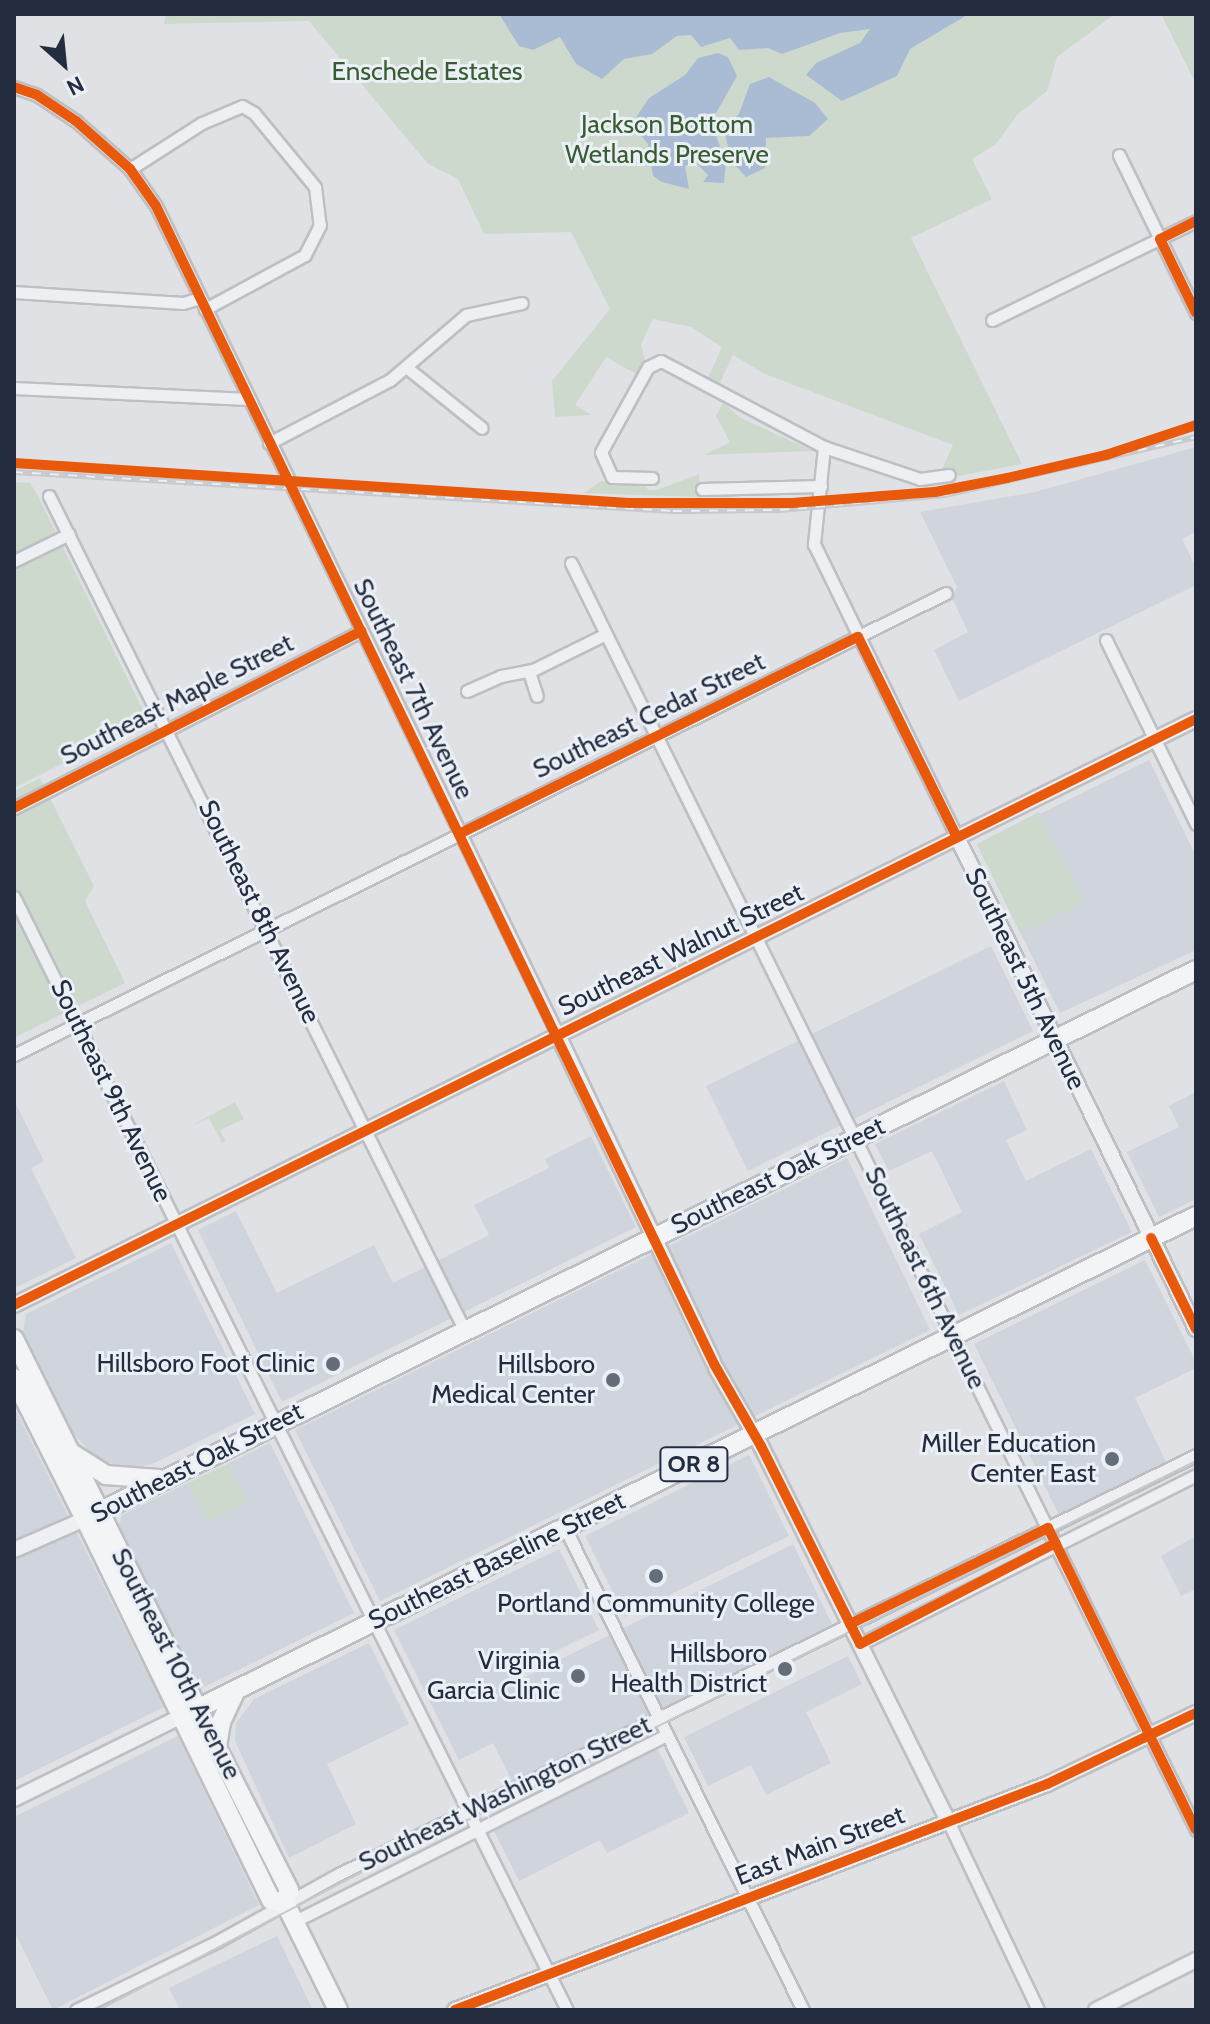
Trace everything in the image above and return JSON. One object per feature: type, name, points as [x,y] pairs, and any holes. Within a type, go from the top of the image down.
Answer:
[{"type":"main road","name":"Southeast Oak Street","points":[[92,1516],[276,1422],[1196,970]]},
{"type":"main road","name":"Southeast Baseline Street","points":[[189,1713],[1196,1216]]},
{"type":"main road","name":"Southeast 10th Avenue","points":[[14,1339],[70,1452],[92,1516]]},
{"type":"main road","name":"Southeast 10th Avenue","points":[[14,1378],[92,1516],[189,1713],[271,1900],[285,1903]]},
{"type":"main road","points":[[70,1452],[106,1475],[162,1479]]},
{"type":"main road","points":[[217,1748],[236,1690]]},
{"type":"main road","name":"Southeast 10th Avenue","points":[[189,1713],[217,1748],[289,1890],[285,1903],[338,2010]]},
{"type":"street","name":"Southeast 7th Avenue","points":[[14,87],[57,108],[130,169],[156,206],[558,1035],[714,1365],[754,1434],[948,1821]]},
{"type":"street","points":[[14,292],[203,304],[305,255],[320,225],[315,187],[254,113],[242,106],[202,123],[130,169]]},
{"type":"street","points":[[1119,155],[1196,313]]},
{"type":"street","points":[[992,320],[1196,221]]},
{"type":"street","points":[[269,443],[362,399],[406,367],[466,315],[522,303]]},
{"type":"street","points":[[652,478],[612,477],[601,452],[648,367],[661,361],[824,447],[920,479],[949,475]]},
{"type":"street","points":[[406,367],[482,428]]},
{"type":"street","points":[[14,388],[248,399]]},
{"type":"street","name":"Southeast 5th Avenue","points":[[824,447],[814,544],[1196,1329]]},
{"type":"street","points":[[702,489],[821,486]]},
{"type":"street","name":"Southeast 8th Avenue","points":[[49,496],[267,928],[465,1331]]},
{"type":"street","points":[[14,561],[69,534]]},
{"type":"street","name":"Southeast 6th Avenue","points":[[571,563],[857,1137],[1196,1830]]},
{"type":"street","name":"Southeast Cedar Street","points":[[14,1055],[946,593]]},
{"type":"street","name":"Southeast Maple Street","points":[[14,808],[361,631]]},
{"type":"street","points":[[467,691],[496,677],[529,672],[606,634]]},
{"type":"street","points":[[1106,640],[1196,824]]},
{"type":"street","points":[[529,672],[537,696]]},
{"type":"street","name":"Southeast Walnut Street","points":[[14,1305],[1196,719]]},
{"type":"street","name":"Southeast 9th Avenue","points":[[14,897],[567,2010]]},
{"type":"street","name":"Southeast Washington Street","points":[[76,2010],[285,1903],[1196,1455]]},
{"type":"street","points":[[860,1644],[1196,1475]]},
{"type":"street","name":"Southeast Oak Street","points":[[14,1550],[92,1516]]},
{"type":"street","points":[[565,1528],[803,2010]]},
{"type":"street","name":"Southeast Baseline Street","points":[[14,1799],[189,1713]]},
{"type":"street","name":"East Main Street","points":[[455,2010],[1067,1775],[1196,1713]]},
{"type":"street","name":"Southeast Washington Street","points":[[295,1921],[667,1735]]},
{"type":"street","points":[[948,1821],[1038,2010]]},
{"type":"street","points":[[1096,2010],[1196,1960]]},
{"type":"shaded area","points":[[1196,447],[1196,532],[1182,539],[1196,568],[1196,585],[959,701],[934,650],[968,632],[952,598],[957,587],[920,512],[1035,492]]},
{"type":"shaded area","points":[[1149,760],[1196,856],[1196,950],[1060,1013],[977,845]]},
{"type":"shaded area","points":[[991,946],[1033,1031],[748,1171],[706,1086]]},
{"type":"shaded area","points":[[1004,1081],[1027,1130],[1006,1140],[1026,1181],[1091,1149],[1132,1232],[959,1315],[919,1234],[962,1212],[932,1151],[889,1171],[875,1144]]},
{"type":"shaded area","points":[[1196,1092],[1196,1199],[1159,1217],[1127,1152],[1179,1127],[1169,1106]]},
{"type":"shaded area","points":[[14,1100],[44,1161],[31,1168],[76,1258],[15,1288]]},
{"type":"shaded area","points":[[591,1136],[636,1227],[282,1402],[198,1230],[236,1211],[277,1293],[374,1245],[393,1283],[489,1235],[474,1205],[549,1168],[545,1159]]},
{"type":"shaded area","name":"Hillsboro Medical Center","points":[[847,1158],[930,1330],[380,1601],[295,1430]]},
{"type":"shaded area","points":[[171,1243],[255,1414],[150,1465],[120,1467],[94,1456],[74,1434],[23,1331],[26,1314]]},
{"type":"shaded area","points":[[1145,1260],[1196,1362],[1196,1368],[1135,1398],[1166,1462],[1059,1515],[974,1344]]},
{"type":"shaded area","points":[[14,1407],[164,1707],[14,1781]]},
{"type":"shaded area","points":[[270,1443],[354,1613],[200,1689],[119,1525],[122,1515],[188,1483],[207,1522],[247,1502],[229,1463]]},
{"type":"shaded area","name":"Portland Community College","points":[[749,1455],[789,1536],[625,1617],[585,1536]]},
{"type":"shaded area","points":[[1196,1536],[1196,1589],[1181,1596],[1161,1556]]},
{"type":"shaded area","points":[[793,1544],[833,1626],[643,1719],[689,1813],[607,1853],[600,1840],[519,1881],[493,1829],[575,1789],[561,1760],[513,1783],[493,1743],[459,1760],[394,1630],[559,1549],[599,1630],[517,1670],[521,1679]]},
{"type":"shaded area","points":[[369,1643],[409,1724],[327,1764],[356,1824],[289,1858],[235,1741],[236,1723],[254,1699]]},
{"type":"shaded area","points":[[848,1656],[862,1684],[806,1712],[831,1763],[766,1795],[751,1765],[708,1786],[684,1737]]},
{"type":"shaded area","points":[[178,1736],[259,1905],[53,2010],[14,1931],[14,1817]]},
{"type":"shaded area","points":[[277,1936],[313,2010],[180,2010],[169,1988]]},
{"type":"green space","points":[[166,14],[898,14],[915,46],[969,14],[1115,14],[1057,57],[1047,91],[1018,114],[996,144],[972,159],[992,199],[911,238],[1022,464],[937,480],[953,445],[765,374],[733,355],[719,385],[708,378],[722,347],[691,327],[653,319],[641,345],[645,361],[636,374],[606,357],[575,405],[592,415],[555,417],[552,381],[610,309],[571,232],[484,234],[458,179],[428,164],[309,21],[164,24]]},
{"type":"green space","points":[[1161,14],[1196,14],[1196,84]]},
{"type":"green space","points":[[723,403],[741,418],[813,451],[704,455],[730,442],[716,416]]},
{"type":"green space","points":[[699,474],[701,497],[584,493],[601,481],[644,483],[648,490],[657,490]]},
{"type":"green space","points":[[14,482],[30,483],[37,494],[148,720],[14,788]]},
{"type":"green space","points":[[40,778],[94,886],[85,901],[125,983],[14,1038],[14,791]]},
{"type":"green space","points":[[1039,812],[1085,902],[1020,933],[977,844]]},
{"type":"green space","points":[[235,1102],[244,1119],[220,1130],[226,1141],[222,1143],[209,1118],[189,1127]]},
{"type":"green space","points":[[229,1463],[248,1502],[207,1522],[188,1483]]},
{"type":"water","points":[[499,14],[969,14],[910,49],[897,76],[842,101],[806,75],[816,63],[860,43],[870,29],[840,33],[782,54],[768,48],[739,50],[730,38],[701,47],[691,35],[677,36],[652,54],[624,59],[602,79],[576,64],[560,37],[533,50],[519,46]]},
{"type":"water","points":[[718,53],[728,57],[737,76],[711,122],[726,163],[724,183],[703,182],[708,175],[695,162],[685,166],[689,189],[662,182],[653,176],[648,144],[634,127],[637,116],[649,98],[685,75],[698,58]]},
{"type":"water","points":[[769,77],[815,103],[828,119],[809,136],[766,138],[765,168],[746,177],[731,161],[724,129],[739,114],[750,84]]},
{"type":"tram line","points":[[99,2010],[358,1874],[1196,1461]]},
{"type":"railway","points":[[14,472],[673,511],[780,510],[945,495],[1196,437]]},
{"type":"cycle path","points":[[14,87],[37,95],[76,121],[130,169],[156,206],[714,1364],[761,1446],[860,1644],[1056,1543]]},
{"type":"cycle path","points":[[1196,221],[1160,239],[1196,313]]},
{"type":"cycle path","points":[[14,463],[629,503],[792,503],[935,492],[1106,455],[1196,425]]},
{"type":"cycle path","points":[[14,808],[361,631]]},
{"type":"cycle path","points":[[459,834],[858,637],[957,837]]},
{"type":"cycle path","points":[[14,1305],[1196,719]]},
{"type":"cycle path","points":[[1151,1238],[1196,1329]]},
{"type":"cycle path","points":[[850,1624],[1048,1528],[1196,1830]]},
{"type":"cycle path","points":[[455,2010],[1047,1784],[1196,1713]]},
{"type":"place","name":"Hillsboro Foot Clinic","points":[[333,1364]]},
{"type":"place","name":"Hillsboro Medical Center","points":[[613,1380]]},
{"type":"place","name":"Miller Education Center East","points":[[1112,1459]]},
{"type":"place","name":"Portland Community College","points":[[656,1576]]},
{"type":"place","name":"Hillsboro Health District","points":[[785,1669]]},
{"type":"place","name":"Virginia Garcia Clinic","points":[[578,1676]]},
{"type":"park label","name":"Enschede Estates","points":[[427,72]]},
{"type":"park label","name":"Jackson Bottom Wetlands Preserve","points":[[667,140]]}]
